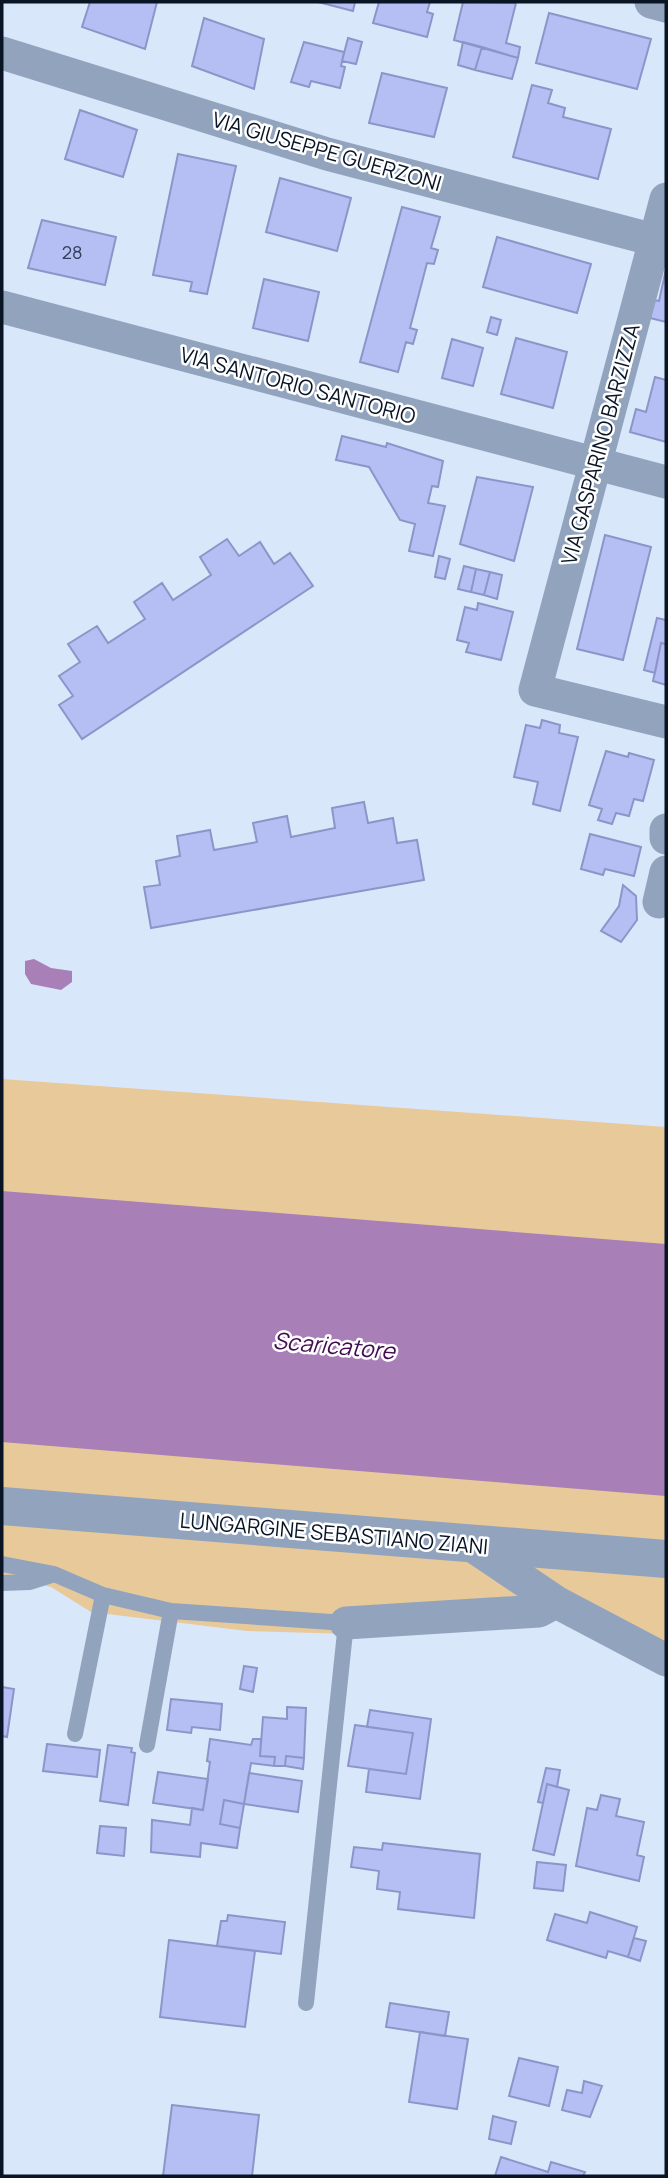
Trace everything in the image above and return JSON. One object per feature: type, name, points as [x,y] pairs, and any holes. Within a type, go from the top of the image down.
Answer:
[{"type":"street","points":[[651,2],[666,6]]},
{"type":"street","name":"VIA GIUSEPPE GUERZONI","points":[[2,53],[327,154],[660,242]]},
{"type":"street","name":"VIA GASPARINO BARZIZZA","points":[[666,199],[660,242],[594,462],[535,690],[666,722]]},
{"type":"street","name":"VIA SANTORIO SANTORIO","points":[[2,307],[666,482]]},
{"type":"street","points":[[666,830],[666,838]]},
{"type":"street","name":"LUNGARGINE SEBASTIANO ZIANI","points":[[2,1506],[666,1559]]},
{"type":"street","points":[[470,1544],[556,1602],[662,1649]]},
{"type":"street","points":[[346,1623],[539,1611],[556,1602]]},
{"type":"lane","points":[[2,1564],[54,1574],[103,1595],[171,1611],[346,1623],[306,2003]]},
{"type":"lane","points":[[2,1583],[30,1582],[54,1574]]},
{"type":"lane","points":[[75,1734],[103,1595]]},
{"type":"lane","points":[[146,1745],[171,1611]]},
{"type":"shaded area","points":[[2,1079],[666,1127],[666,1659],[562,1616],[351,1634],[247,1631],[91,1612],[51,1587],[2,1575]]},
{"type":"water","points":[[34,959],[51,968],[72,971],[72,982],[61,990],[31,984],[25,974],[25,961]]},
{"type":"water","name":"Scaricatore","points":[[2,1191],[666,1244],[666,1496],[2,1442]]},
{"type":"building","points":[[90,2],[157,2],[145,49],[82,27]]},
{"type":"building","points":[[318,2],[355,2],[353,11]]},
{"type":"building","points":[[379,2],[430,2],[427,12],[433,14],[427,37],[373,23]]},
{"type":"building","points":[[463,2],[516,3],[506,43],[520,47],[518,58],[454,40]]},
{"type":"building","points":[[549,13],[651,39],[637,89],[536,63]]},
{"type":"building","points":[[204,18],[264,39],[254,89],[192,66]]},
{"type":"building","points":[[348,38],[362,42],[356,64],[342,61]]},
{"type":"building","points":[[304,42],[344,52],[341,66],[345,67],[340,88],[311,81],[309,87],[291,82]]},
{"type":"building","points":[[463,42],[482,47],[475,70],[458,65]]},
{"type":"building","points":[[482,47],[518,58],[512,79],[475,70]]},
{"type":"building","points":[[382,73],[447,88],[434,137],[369,123]]},
{"type":"building","points":[[532,85],[552,90],[548,103],[565,108],[563,117],[611,129],[598,179],[513,157]]},
{"type":"building","points":[[80,110],[137,130],[123,177],[65,159]]},
{"type":"building","points":[[178,154],[236,166],[207,294],[190,291],[192,282],[153,275]]},
{"type":"building","points":[[280,178],[351,198],[337,251],[266,232]]},
{"type":"building","points":[[402,207],[440,217],[431,248],[438,250],[434,264],[427,263],[410,328],[417,330],[413,344],[406,342],[398,372],[360,362]]},
{"type":"building","points":[[42,220],[116,237],[105,285],[28,268]]},
{"type":"building","points":[[497,237],[591,264],[577,313],[483,287]]},
{"type":"building","points":[[666,269],[666,322],[650,318],[654,300],[659,301]]},
{"type":"building","points":[[264,279],[319,292],[308,341],[253,328]]},
{"type":"building","points":[[491,317],[501,320],[497,335],[487,332]]},
{"type":"building","points":[[516,338],[567,352],[553,408],[501,394]]},
{"type":"building","points":[[452,339],[483,348],[473,386],[442,378]]},
{"type":"building","points":[[655,377],[666,380],[666,442],[630,432],[636,409],[646,412]]},
{"type":"building","points":[[342,436],[386,447],[387,443],[443,461],[438,487],[432,486],[428,503],[445,506],[433,556],[409,551],[415,524],[400,520],[369,467],[336,460]]},
{"type":"building","points":[[477,477],[533,487],[514,561],[460,544]]},
{"type":"building","points":[[605,535],[651,547],[623,660],[577,649]]},
{"type":"building","points":[[227,539],[239,556],[260,542],[274,564],[290,553],[313,586],[82,739],[59,705],[73,696],[59,676],[80,662],[68,644],[97,626],[108,643],[145,619],[134,602],[162,583],[173,600],[211,575],[200,557]]},
{"type":"building","points":[[439,556],[450,559],[445,579],[435,577]]},
{"type":"building","points":[[464,566],[476,569],[471,592],[458,589]]},
{"type":"building","points":[[476,569],[490,572],[484,595],[471,592]]},
{"type":"building","points":[[490,572],[502,575],[497,599],[484,595]]},
{"type":"building","points":[[478,603],[513,612],[501,660],[466,652],[469,643],[457,640],[465,607],[477,610]]},
{"type":"building","points":[[657,618],[666,620],[666,644],[661,643],[655,673],[644,670]]},
{"type":"building","points":[[661,643],[666,644],[666,685],[653,681]]},
{"type":"building","points":[[542,720],[560,725],[559,733],[578,737],[560,811],[533,804],[538,782],[514,777],[526,725],[540,728]]},
{"type":"building","points":[[606,751],[628,757],[629,753],[654,760],[643,801],[634,799],[629,816],[616,813],[612,824],[598,820],[602,809],[589,805]]},
{"type":"building","points":[[364,802],[368,823],[393,818],[397,843],[417,840],[424,880],[151,928],[144,887],[160,885],[156,861],[180,856],[177,836],[210,830],[214,850],[257,842],[253,823],[287,816],[291,837],[335,828],[332,808]]},
{"type":"building","points":[[590,834],[641,847],[634,876],[605,869],[603,875],[581,869]]},
{"type":"building","points":[[623,885],[636,896],[637,920],[621,942],[601,931],[619,906]]},
{"type":"building","points":[[244,1666],[257,1668],[253,1692],[240,1689]]},
{"type":"building","points":[[2,1687],[14,1689],[7,1737],[2,1736]]},
{"type":"building","points":[[171,1699],[222,1704],[220,1730],[192,1727],[191,1733],[167,1730]]},
{"type":"building","points":[[287,1707],[306,1708],[304,1758],[286,1756],[285,1766],[274,1766],[275,1757],[260,1756],[263,1717],[287,1719]]},
{"type":"building","points":[[370,1710],[431,1719],[420,1799],[366,1792],[369,1769],[406,1774],[413,1733],[367,1727]]},
{"type":"building","points":[[355,1725],[413,1733],[406,1774],[348,1766]]},
{"type":"building","points":[[210,1739],[251,1745],[253,1739],[261,1739],[260,1756],[275,1757],[274,1766],[251,1763],[244,1804],[224,1800],[220,1824],[240,1828],[237,1848],[201,1843],[200,1857],[151,1852],[152,1820],[190,1825],[192,1808],[203,1810],[210,1762],[207,1761]]},
{"type":"building","points":[[47,1744],[100,1750],[97,1777],[43,1771]]},
{"type":"building","points":[[108,1745],[132,1748],[131,1752],[135,1753],[128,1805],[100,1801]]},
{"type":"building","points":[[286,1756],[304,1758],[303,1769],[285,1766]]},
{"type":"building","points":[[546,1768],[560,1770],[557,1787],[547,1784],[543,1803],[538,1802]]},
{"type":"building","points":[[158,1772],[208,1779],[203,1810],[153,1803]]},
{"type":"building","points":[[249,1773],[302,1781],[298,1812],[244,1804]]},
{"type":"building","points":[[547,1784],[569,1790],[554,1855],[533,1850]]},
{"type":"building","points":[[601,1795],[620,1799],[616,1816],[644,1822],[637,1855],[644,1857],[639,1881],[576,1866],[587,1808],[597,1810]]},
{"type":"building","points":[[224,1800],[244,1804],[240,1828],[220,1824]]},
{"type":"building","points":[[100,1826],[126,1828],[124,1856],[97,1853]]},
{"type":"building","points":[[383,1843],[480,1854],[474,1918],[398,1909],[400,1892],[377,1889],[379,1871],[351,1867],[354,1847],[382,1850]]},
{"type":"building","points":[[537,1862],[566,1865],[563,1891],[534,1888]]},
{"type":"building","points":[[590,1912],[637,1927],[628,1957],[608,1951],[606,1958],[547,1940],[555,1914],[587,1923]]},
{"type":"building","points":[[228,1915],[285,1922],[281,1954],[217,1946],[221,1921],[227,1921]]},
{"type":"building","points":[[634,1938],[646,1941],[640,1961],[628,1957]]},
{"type":"building","points":[[169,1940],[255,1951],[245,2027],[160,2017]]},
{"type":"building","points":[[390,2003],[449,2012],[445,2036],[386,2027]]},
{"type":"building","points":[[420,2032],[468,2039],[457,2109],[409,2102]]},
{"type":"building","points":[[519,2058],[558,2067],[549,2106],[509,2096]]},
{"type":"building","points":[[584,2081],[602,2086],[590,2117],[562,2110],[567,2090],[582,2093]]},
{"type":"building","points":[[172,2105],[259,2115],[252,2176],[163,2176]]},
{"type":"building","points":[[493,2116],[516,2122],[511,2144],[489,2139]]},
{"type":"building","points":[[501,2157],[548,2172],[551,2162],[585,2172],[583,2176],[495,2176]]}]
